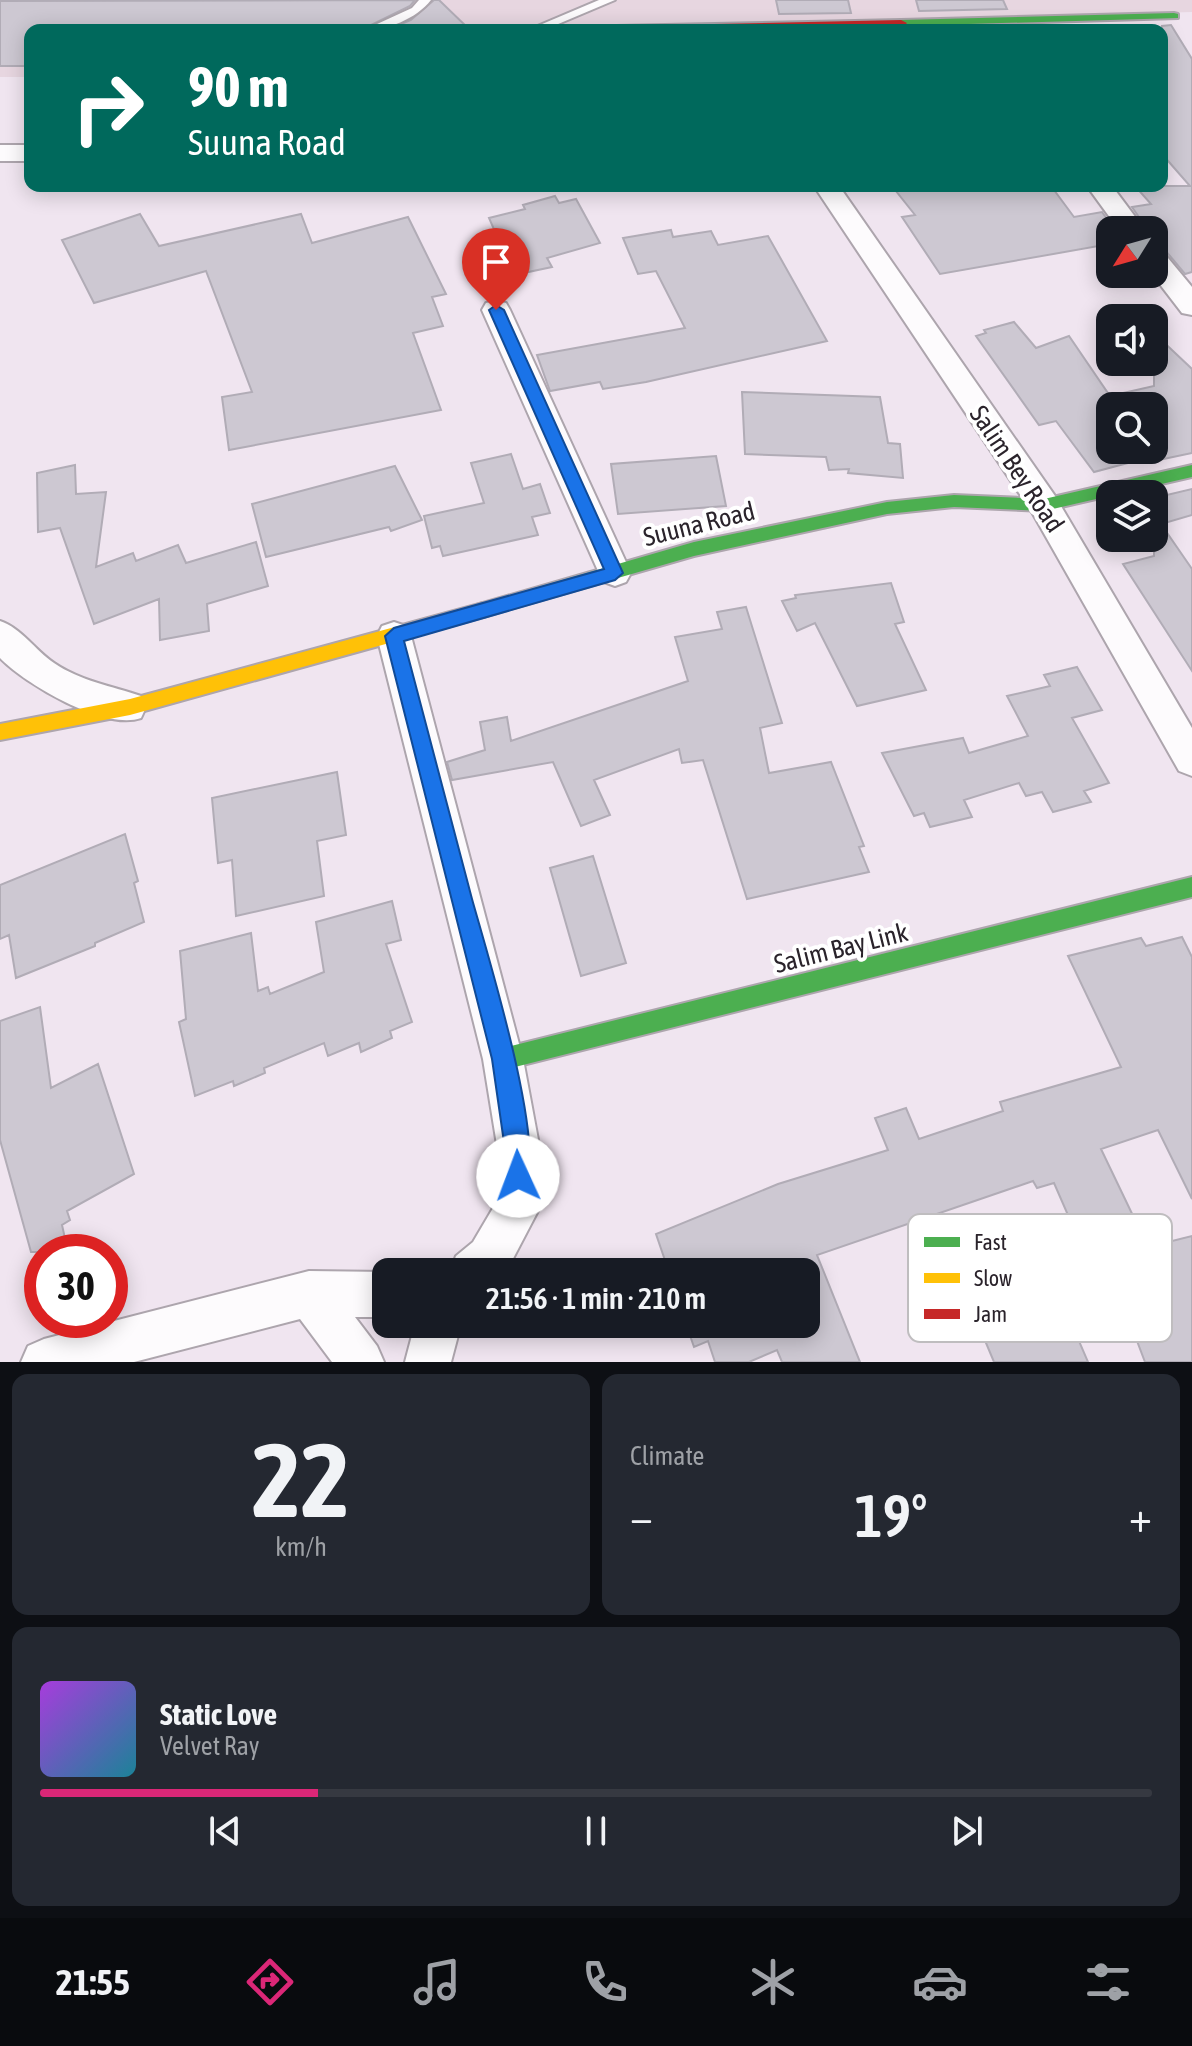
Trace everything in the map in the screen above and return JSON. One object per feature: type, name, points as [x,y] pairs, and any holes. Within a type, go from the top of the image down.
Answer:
[{"type":"street","points":[[855,24],[1174,16]]},
{"type":"street","points":[[0,153],[24,153]]},
{"type":"street","name":"Salim Bey Road","points":[[830,192],[1044,505],[1192,760]]},
{"type":"street","points":[[1104,192],[1122,216]]},
{"type":"street","points":[[1168,276],[1192,306]]},
{"type":"street","points":[[496,310],[615,573]]},
{"type":"street","name":"Suuna Road","points":[[0,732],[130,707],[394,636],[694,549],[887,508],[954,501],[1044,505],[1192,471]]},
{"type":"street","points":[[0,635],[24,663],[67,689],[130,707]]},
{"type":"street","points":[[394,636],[503,1059],[518,1145],[518,1207],[489,1258]]},
{"type":"street","name":"Salim Bay Link","points":[[503,1059],[1192,887]]},
{"type":"street","points":[[309,1294],[361,1362]]},
{"type":"street","points":[[44,1362],[309,1294],[372,1294]]},
{"type":"street","points":[[428,1362],[434,1338]]},
{"type":"lane","points":[[384,24],[416,10],[425,0]]},
{"type":"lane","points":[[549,24],[609,0]]},
{"type":"shaded area","points":[[0,0],[1192,0],[1192,12],[766,24],[24,24],[24,77],[0,77]]},
{"type":"building","points":[[415,0],[410,6],[373,24],[24,24],[24,66],[0,66],[0,1]]},
{"type":"building","points":[[434,0],[439,0],[464,24],[401,24],[411,20]]},
{"type":"building","points":[[776,0],[848,0],[851,13],[779,14]]},
{"type":"building","points":[[916,0],[1003,0],[1007,9],[919,11]]},
{"type":"building","points":[[1168,25],[1171,25],[1192,59],[1192,272],[1185,274],[1168,254],[1168,216],[1138,216],[1132,207],[1151,204],[1140,192],[1168,192],[1168,186],[1190,186],[1168,161]]},
{"type":"building","points":[[897,192],[1055,192],[1074,217],[1102,212],[1105,216],[1096,216],[1096,246],[940,274],[902,217],[915,215]]},
{"type":"building","points":[[555,196],[559,203],[576,199],[600,243],[547,258],[552,267],[514,275],[489,218],[525,209],[523,205]]},
{"type":"building","points":[[140,214],[159,246],[301,214],[312,243],[408,217],[446,294],[432,297],[443,326],[413,333],[441,410],[229,450],[222,397],[252,392],[206,271],[94,303],[62,240]]},
{"type":"building","points":[[671,230],[673,237],[711,231],[718,245],[768,236],[827,341],[646,382],[603,389],[600,382],[550,391],[537,355],[685,328],[656,271],[638,274],[623,238]]},
{"type":"building","points":[[1014,322],[1036,348],[1069,336],[1107,392],[1096,392],[1096,464],[1124,464],[1094,472],[1056,421],[1039,425],[976,336],[986,333],[984,330]]},
{"type":"building","points":[[1168,346],[1192,369],[1192,453],[1168,458],[1168,392],[1128,392],[1154,386],[1154,376],[1168,376]]},
{"type":"building","points":[[742,392],[880,397],[888,443],[900,444],[903,478],[848,473],[849,469],[829,470],[826,457],[745,454]]},
{"type":"building","points":[[511,454],[523,489],[540,484],[550,513],[532,517],[538,535],[443,556],[440,546],[432,548],[424,516],[484,503],[471,463]]},
{"type":"building","points":[[716,456],[726,506],[618,514],[611,464]]},
{"type":"building","points":[[75,465],[76,494],[106,492],[96,567],[133,553],[136,561],[178,545],[186,563],[256,542],[268,586],[207,604],[209,631],[160,640],[159,599],[94,624],[60,528],[38,532],[37,473]]},
{"type":"building","points":[[395,466],[422,520],[391,531],[389,527],[266,557],[252,504]]},
{"type":"building","points":[[1192,489],[1192,515],[1168,522],[1168,495]]},
{"type":"building","points":[[1168,534],[1192,569],[1192,671],[1123,564],[1154,556],[1154,552],[1168,552]]},
{"type":"building","points":[[891,583],[904,622],[895,624],[926,690],[857,706],[815,623],[797,631],[782,601],[796,598],[795,595]]},
{"type":"building","points":[[746,607],[782,723],[760,728],[769,773],[831,762],[864,846],[859,847],[869,872],[747,899],[703,760],[682,763],[679,749],[594,780],[610,815],[581,826],[553,762],[452,780],[447,762],[485,750],[480,722],[507,717],[511,741],[688,681],[675,637],[722,629],[717,612]]},
{"type":"building","points":[[1077,667],[1102,710],[1072,718],[1109,783],[1084,791],[1091,802],[1053,812],[1042,792],[1026,796],[1019,783],[964,800],[972,817],[930,827],[924,813],[914,816],[882,753],[963,738],[969,753],[1028,736],[1007,696],[1050,686],[1044,675]]},
{"type":"building","points":[[337,772],[346,835],[317,841],[324,896],[236,916],[232,860],[218,863],[212,798]]},
{"type":"building","points":[[125,834],[138,881],[134,883],[144,922],[16,978],[9,935],[0,939],[0,885]]},
{"type":"building","points":[[593,856],[626,963],[581,976],[550,868]]},
{"type":"building","points":[[392,901],[401,940],[386,944],[412,1022],[390,1031],[392,1038],[361,1052],[359,1043],[328,1056],[324,1043],[264,1068],[265,1073],[234,1086],[233,1081],[195,1096],[179,1022],[186,1019],[180,951],[251,933],[258,991],[268,987],[270,994],[324,972],[316,922]]},
{"type":"building","points":[[1182,937],[1192,957],[1192,1199],[1158,1130],[1101,1149],[1132,1214],[1068,1214],[1054,1183],[1037,1188],[1033,1181],[937,1214],[908,1214],[908,1224],[817,1255],[818,1258],[664,1258],[656,1234],[778,1184],[888,1150],[875,1118],[906,1108],[919,1139],[1003,1111],[1000,1102],[1121,1067],[1068,956],[1141,938],[1146,946]]},
{"type":"building","points":[[40,1007],[51,1088],[98,1064],[134,1174],[67,1211],[70,1220],[62,1225],[64,1234],[26,1234],[0,1140],[0,1021]]},
{"type":"building","points":[[1192,1236],[1192,1362],[1145,1362],[1137,1342],[1172,1342],[1172,1241]]},
{"type":"building","points":[[820,1262],[860,1362],[782,1362],[777,1350],[749,1362],[715,1362],[708,1341],[694,1347],[691,1338],[820,1338]]},
{"type":"building","points":[[986,1342],[1079,1342],[1088,1362],[994,1362]]},
{"type":"traffic: fast","points":[[901,23],[1174,16]]},
{"type":"traffic: fast","points":[[483,610],[694,549],[887,508],[954,501],[1044,505],[1192,471]]},
{"type":"traffic: fast","points":[[503,1059],[1192,887]]},
{"type":"traffic: slow","points":[[0,732],[130,707],[483,610]]},
{"type":"traffic: jam","points":[[860,24],[901,23]]},
{"type":"route","points":[[496,310],[615,573],[394,636],[503,1059],[518,1145],[518,1176]]}]
